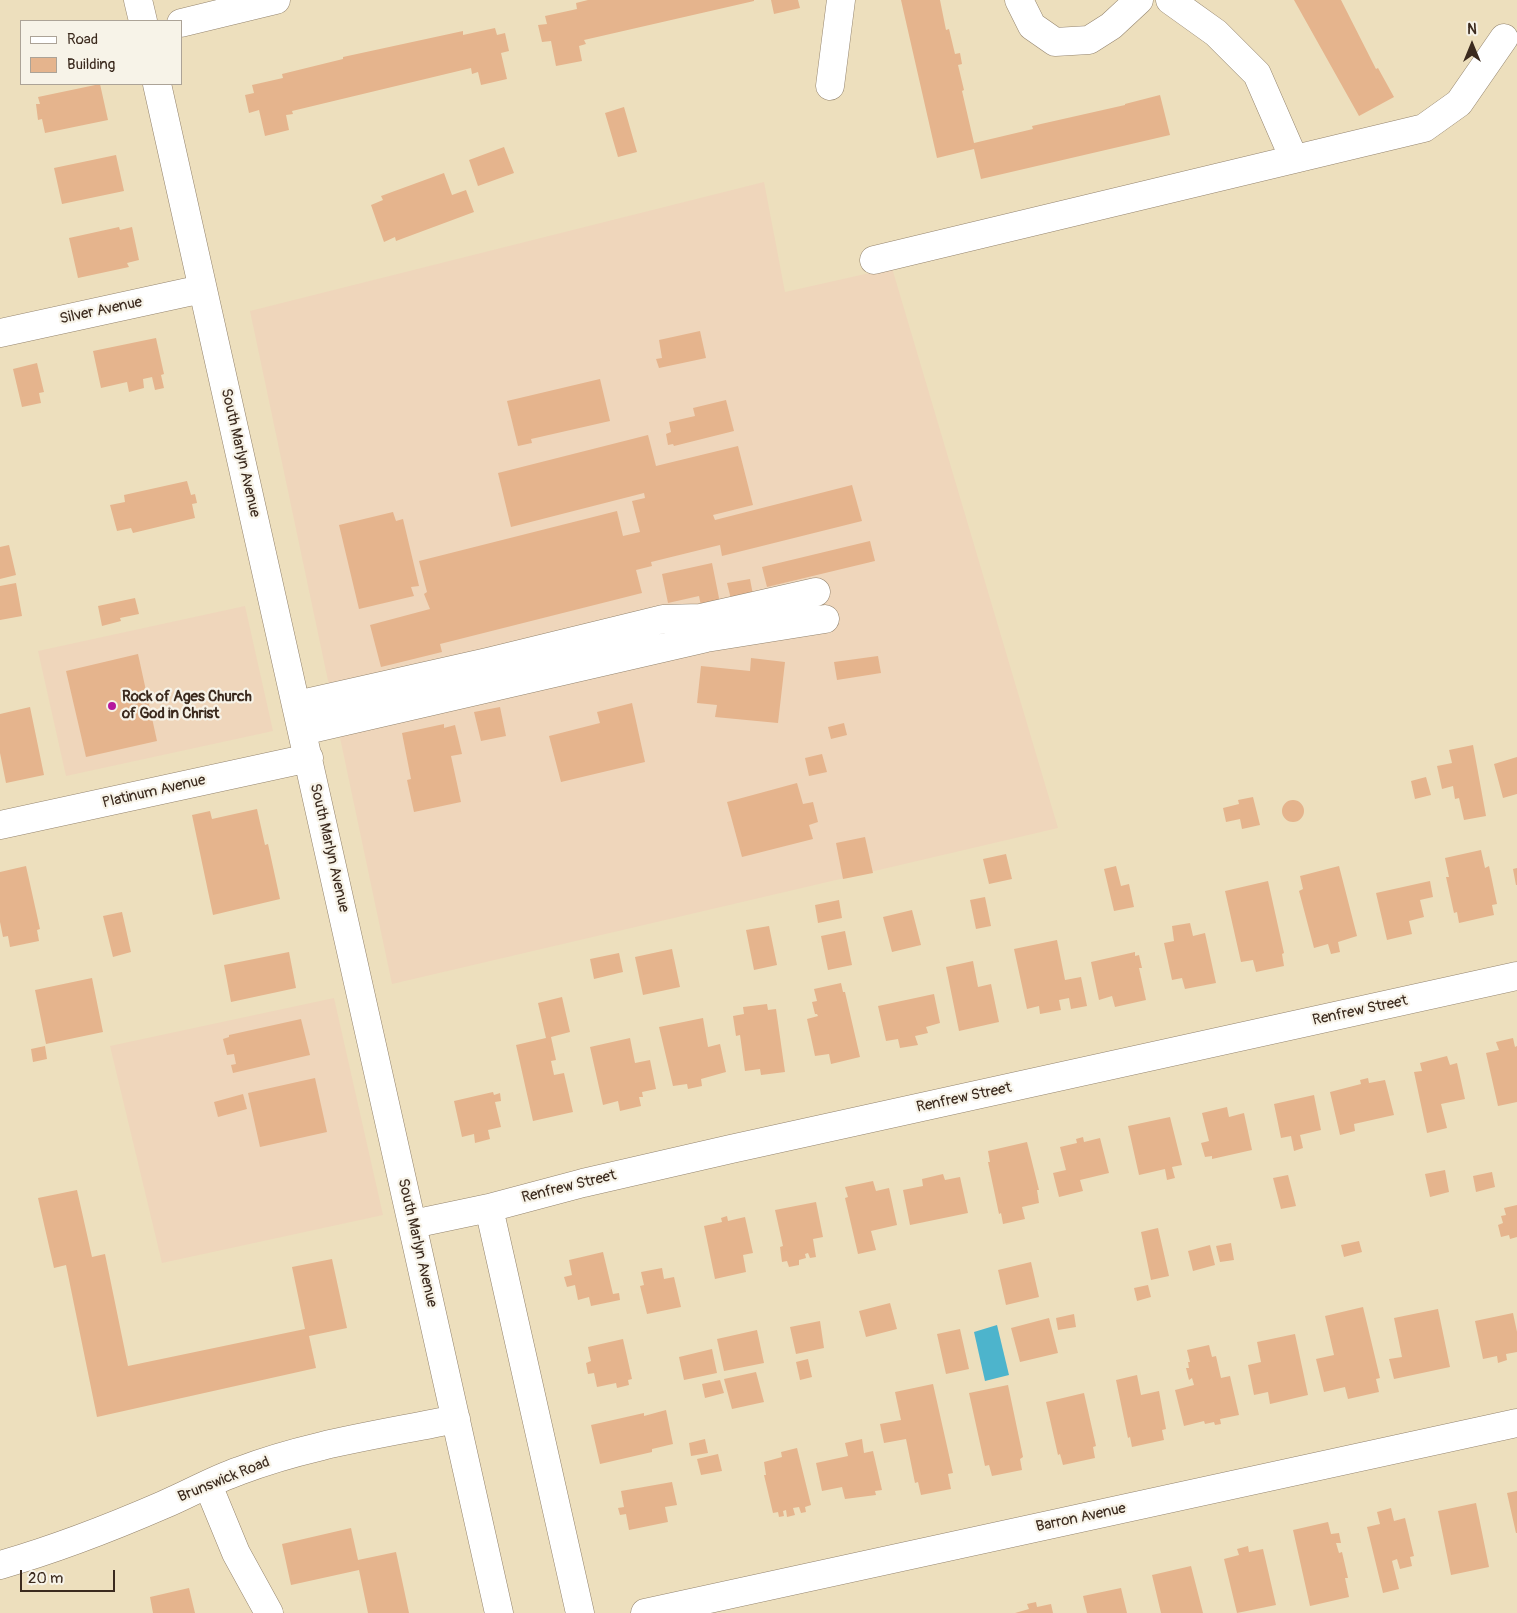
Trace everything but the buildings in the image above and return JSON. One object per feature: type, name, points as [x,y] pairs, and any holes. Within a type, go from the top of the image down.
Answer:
[{"type":"street","points":[[138,0],[143,20]]},
{"type":"street","points":[[182,23],[276,0]]},
{"type":"street","points":[[830,86],[841,0]]},
{"type":"street","points":[[1019,0],[1032,26],[1055,42],[1089,40],[1112,26],[1139,0]]},
{"type":"street","points":[[1170,0],[1216,33],[1257,74],[1294,159]]},
{"type":"street","points":[[874,260],[1424,128],[1459,103],[1504,38]]},
{"type":"street","name":"South Marlyn Avenue","points":[[157,85],[500,1613]]},
{"type":"street","name":"Silver Avenue","points":[[0,333],[202,289]]},
{"type":"street","points":[[300,718],[488,662],[664,619],[701,618],[816,592]]},
{"type":"street","points":[[300,718],[706,638],[825,620]]},
{"type":"street","name":"Platinum Avenue","points":[[0,825],[308,758]]},
{"type":"street","name":"Renfrew Street","points":[[413,1224],[489,1208],[583,1183],[731,1149],[1517,976]]},
{"type":"street","points":[[489,1208],[580,1613]]},
{"type":"street","name":"Brunswick Road","points":[[0,1565],[49,1551],[163,1506],[238,1471],[284,1456],[331,1443],[456,1419]]},
{"type":"street","name":"Barron Avenue","points":[[645,1613],[1517,1423]]},
{"type":"street","points":[[208,1485],[236,1553],[268,1613]]},
{"type":"shaded area","points":[[764,182],[785,292],[892,268],[1058,828],[392,984],[250,311]]},
{"type":"shaded area","points":[[245,606],[273,731],[66,776],[38,651]]},
{"type":"shaded area","points":[[334,998],[383,1215],[162,1263],[110,1046]]},
{"type":"water","points":[[997,1325],[1009,1375],[985,1381],[974,1332]]},
{"type":"place","name":"Rock of Ages Church of God in Christ","points":[[112,706]]}]
